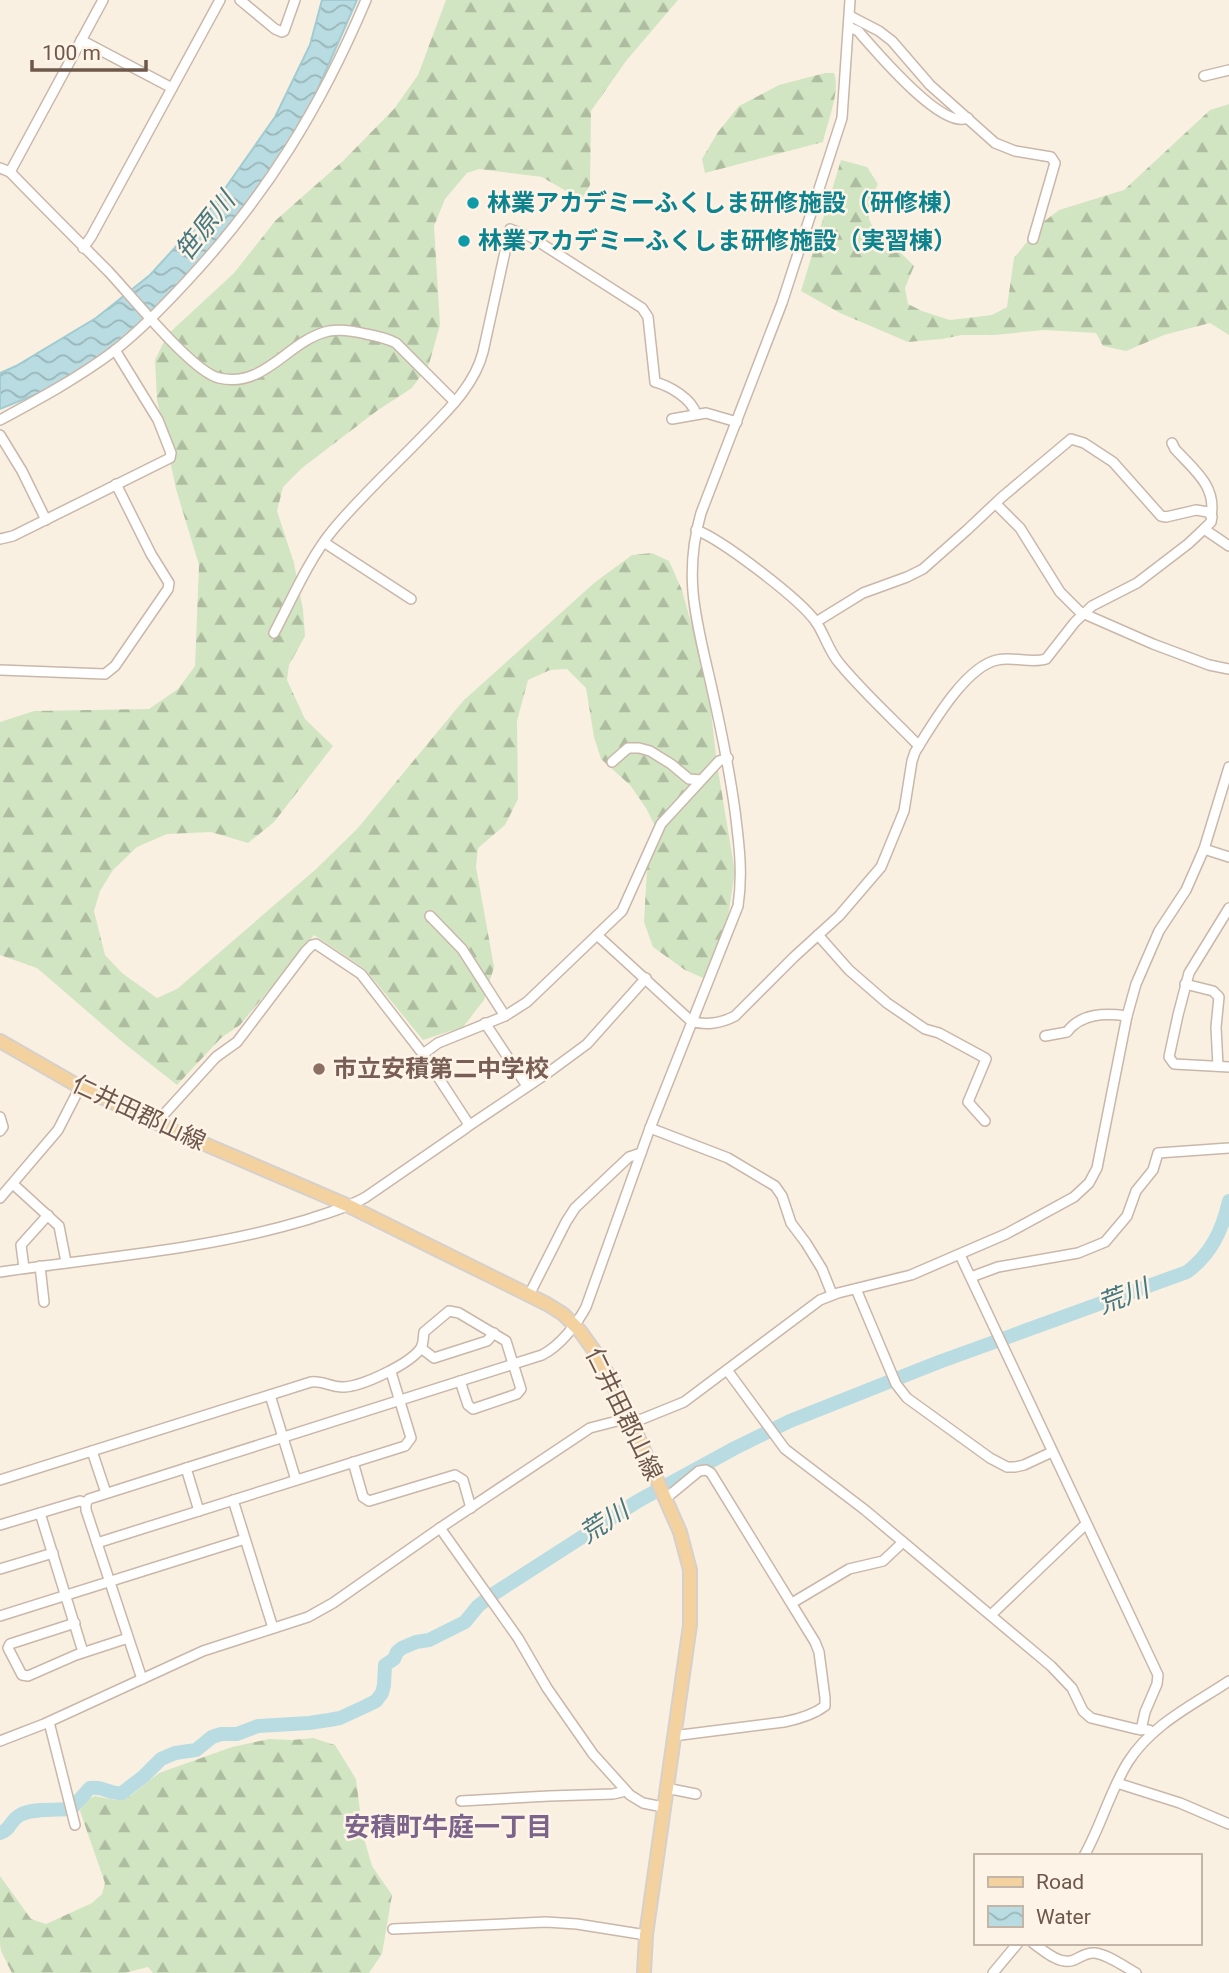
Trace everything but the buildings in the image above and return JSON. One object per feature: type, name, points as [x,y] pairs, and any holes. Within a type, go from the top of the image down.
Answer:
[{"type":"main road","name":"仁井田郡山線","points":[[0,1041],[80,1087],[156,1123],[349,1206],[529,1295],[555,1309],[574,1325],[595,1349],[631,1421],[665,1499],[685,1550],[691,1585],[690,1625],[646,1935],[644,1973]]},
{"type":"street","points":[[10,172],[103,0]]},
{"type":"street","points":[[83,247],[91,237],[220,0]]},
{"type":"street","points":[[240,0],[282,32],[295,0]]},
{"type":"street","points":[[0,420],[73,380],[115,350],[214,252],[301,132],[344,52],[366,0]]},
{"type":"street","points":[[142,1679],[86,1510],[86,1503],[93,1497],[548,1352],[574,1325],[586,1307],[650,1128],[738,906],[742,883],[741,856],[727,758],[692,599],[696,530],[782,303],[842,118],[850,0]]},
{"type":"street","points":[[850,16],[892,41],[930,86],[999,145],[1053,159],[1055,163],[1034,239]]},
{"type":"street","points":[[849,27],[858,31],[933,107],[955,119],[962,121],[968,118]]},
{"type":"street","points":[[81,40],[172,88]]},
{"type":"street","points":[[1204,76],[1229,70]]},
{"type":"street","points":[[0,168],[10,172],[201,369],[216,377],[242,380],[261,373],[306,341],[330,331],[353,331],[385,337],[396,344],[455,402]]},
{"type":"street","points":[[274,633],[332,532],[464,391],[479,364],[510,229],[531,237],[642,308],[648,317],[655,382],[687,400],[694,407],[696,414]]},
{"type":"street","points":[[0,539],[13,536],[170,458],[171,453],[158,420],[115,350]]},
{"type":"street","points":[[672,419],[711,414],[737,422]]},
{"type":"street","points":[[0,435],[22,471],[46,520]]},
{"type":"street","points":[[816,622],[863,593],[923,569],[1002,497],[1072,439],[1084,443],[1113,462],[1161,516],[1201,510],[1211,516]]},
{"type":"street","points":[[597,934],[691,1021],[704,1024],[729,1020],[735,1016],[839,916],[881,867],[901,820],[912,761],[949,699],[973,675],[997,660],[1046,659],[1092,606],[1142,579],[1188,544],[1211,522],[1211,502],[1205,480],[1172,443]]},
{"type":"street","points":[[0,670],[105,674],[115,666],[168,589],[169,583],[151,554],[116,484]]},
{"type":"street","points":[[996,504],[1020,528],[1060,592],[1083,614],[1153,644],[1229,669]]},
{"type":"street","points":[[1204,529],[1229,546]]},
{"type":"street","points":[[696,530],[748,563],[791,597],[816,622],[839,663],[919,746]]},
{"type":"street","points":[[325,543],[411,598]]},
{"type":"street","points":[[612,762],[628,748],[639,748],[650,751],[671,764],[689,779],[701,780]]},
{"type":"street","points":[[423,1054],[438,1044],[505,1016],[535,995],[625,906],[661,824],[720,760],[727,758]]},
{"type":"street","points":[[0,1741],[49,1722],[203,1651],[308,1616],[333,1603],[590,1428],[642,1419],[684,1402],[816,1303],[832,1294],[911,1275],[1006,1234],[1074,1197],[1089,1183],[1097,1168],[1127,1016],[1136,984],[1159,931],[1186,890],[1204,849],[1229,767]]},
{"type":"street","points":[[1204,849],[1229,857]]},
{"type":"street","points":[[1229,908],[1199,954],[1185,984],[1169,1057],[1174,1064],[1229,1067]]},
{"type":"street","points":[[430,916],[462,949],[505,1016]]},
{"type":"street","points":[[818,935],[849,970],[887,1003],[925,1029],[939,1033],[986,1059],[968,1102],[985,1121]]},
{"type":"street","points":[[156,1123],[216,1057],[237,1042],[306,951],[316,944],[361,974],[423,1054],[467,1120],[467,1127]]},
{"type":"street","points":[[0,1272],[241,1237],[349,1206],[366,1197],[587,1044],[646,978]]},
{"type":"street","points":[[1185,984],[1213,991],[1219,996],[1216,1027],[1218,1066]]},
{"type":"street","points":[[1045,1036],[1066,1032],[1072,1024],[1083,1018],[1127,1016]]},
{"type":"street","points":[[485,1023],[527,1086]]},
{"type":"street","points":[[0,1198],[58,1130],[80,1087]]},
{"type":"street","points":[[0,1117],[3,1127],[0,1131]]},
{"type":"street","points":[[650,1128],[728,1158],[775,1186],[782,1196],[791,1223],[822,1269],[832,1294]]},
{"type":"street","points":[[971,1277],[998,1267],[1078,1253],[1096,1247],[1113,1234],[1127,1216],[1136,1191],[1153,1170],[1158,1153],[1229,1148]]},
{"type":"street","points":[[529,1295],[575,1208],[629,1157],[641,1153]]},
{"type":"street","points":[[13,1184],[60,1227],[66,1262]]},
{"type":"street","points":[[24,1268],[21,1245],[48,1214]]},
{"type":"street","points":[[960,1255],[1157,1675],[1157,1684],[1144,1712],[1142,1730]]},
{"type":"street","points":[[40,1266],[44,1302]]},
{"type":"street","points":[[856,1289],[899,1389],[907,1398],[1003,1465],[1024,1465],[1052,1452]]},
{"type":"street","points":[[0,1480],[315,1381],[345,1387],[391,1372],[421,1348],[424,1332],[449,1311],[459,1313],[506,1341],[521,1388],[520,1391],[476,1409],[468,1405],[460,1381]]},
{"type":"street","points":[[421,1348],[434,1358],[487,1341],[494,1333]]},
{"type":"street","points":[[727,1370],[783,1447],[903,1542],[1051,1666],[1072,1688],[1083,1711],[1091,1718],[1153,1733]]},
{"type":"street","points":[[97,1543],[408,1443],[411,1438],[391,1372]]},
{"type":"street","points":[[270,1395],[296,1480]]},
{"type":"street","points":[[92,1451],[106,1493]]},
{"type":"street","points":[[353,1462],[363,1497],[369,1501],[455,1475],[463,1480],[471,1508]]},
{"type":"street","points":[[186,1468],[199,1511]]},
{"type":"street","points":[[665,1499],[699,1471],[708,1470],[713,1476],[818,1649],[825,1698],[825,1706],[784,1723],[673,1736]]},
{"type":"street","points":[[233,1500],[273,1628]]},
{"type":"street","points":[[0,1525],[80,1501],[86,1503]]},
{"type":"street","points":[[40,1513],[83,1652]]},
{"type":"street","points":[[991,1615],[1086,1524]]},
{"type":"street","points":[[440,1528],[518,1639],[567,1719],[593,1754],[626,1791],[639,1801],[663,1807]]},
{"type":"street","points":[[0,1616],[245,1539]]},
{"type":"street","points":[[792,1604],[849,1569],[883,1561],[903,1542]]},
{"type":"street","points":[[0,1569],[53,1553]]},
{"type":"street","points":[[75,1623],[11,1643],[8,1648],[21,1673],[25,1676],[83,1652],[128,1638]]},
{"type":"street","points":[[1085,1854],[1128,1762],[1153,1733],[1229,1681]]},
{"type":"street","points":[[49,1722],[75,1825]]},
{"type":"street","points":[[1117,1783],[1180,1803],[1229,1824]]},
{"type":"street","points":[[666,1788],[696,1794]]},
{"type":"street","points":[[461,1801],[613,1794],[626,1791]]},
{"type":"street","points":[[393,1929],[546,1922],[646,1935]]},
{"type":"street","points":[[993,1973],[1016,1945]]},
{"type":"street","points":[[1036,1945],[1064,1961],[1093,1953],[1109,1958],[1136,1973]]},
{"type":"green space","points":[[446,0],[678,0],[626,61],[591,111],[590,185],[580,202],[542,177],[479,169],[467,173],[445,199],[434,226],[440,325],[429,364],[412,388],[378,410],[302,468],[283,487],[277,511],[294,563],[305,636],[289,665],[287,680],[305,719],[333,746],[274,822],[248,843],[211,832],[167,834],[137,847],[113,870],[100,891],[94,911],[105,955],[122,973],[157,998],[177,989],[315,870],[357,829],[463,701],[594,583],[632,555],[652,553],[669,561],[682,590],[708,686],[717,764],[735,872],[720,966],[710,981],[685,970],[653,947],[644,922],[647,870],[654,824],[630,785],[601,759],[594,737],[586,688],[567,669],[550,670],[528,680],[517,721],[518,799],[505,825],[478,848],[476,867],[494,967],[484,1000],[463,1027],[423,1040],[365,969],[314,935],[240,1025],[221,1038],[177,1085],[37,968],[0,955],[0,722],[34,711],[149,709],[178,689],[195,666],[199,565],[176,489],[157,400],[155,360],[167,335],[234,273],[276,220],[343,161],[394,109],[418,75]]},
{"type":"green space","points":[[834,73],[836,88],[823,142],[705,173],[702,159],[718,132],[739,106],[779,85]]},
{"type":"green space","points":[[1229,104],[1229,335],[1210,323],[1164,335],[1126,351],[1103,346],[1096,333],[1044,330],[962,335],[908,342],[840,313],[801,291],[841,160],[867,167],[878,184],[869,203],[869,219],[875,232],[914,266],[905,288],[908,304],[950,320],[992,315],[1007,307],[1014,258],[1042,223],[1059,210],[1124,190],[1210,110]]},
{"type":"green space","points":[[313,1738],[335,1745],[356,1779],[363,1835],[372,1866],[392,1895],[382,1954],[369,1973],[153,1973],[148,1967],[125,1973],[12,1973],[0,1944],[0,1876],[31,1919],[46,1924],[92,1903],[102,1894],[105,1883],[80,1811],[85,1801],[95,1796],[115,1800],[129,1797],[159,1773],[232,1747],[269,1739]]},
{"type":"water","name":"笹原川","points":[[322,0],[357,0],[301,127],[250,206],[176,297],[114,348],[51,388],[0,409],[0,373],[96,318],[150,275],[212,207],[275,117],[310,45]]},
{"type":"waterway","name":"荒川","points":[[0,1833],[25,1813],[71,1809],[90,1788],[122,1793],[161,1759],[175,1753],[196,1750],[212,1737],[237,1734],[258,1726],[340,1718],[376,1701],[382,1693],[385,1665],[394,1659],[402,1648],[429,1640],[465,1622],[478,1606],[492,1595],[638,1501],[790,1421],[939,1362],[1187,1272],[1203,1258],[1214,1241],[1229,1201]]},
{"type":"place","name":"林業アカデミーふくしま研修施設（研修棟）","points":[[473,203]]},
{"type":"place","name":"林業アカデミーふくしま研修施設（実習棟）","points":[[464,241]]},
{"type":"place","name":"市立安積第二中学校","points":[[319,1069]]},
{"type":"district","name":"安積町牛庭一丁目","points":[[448,1827]]}]
